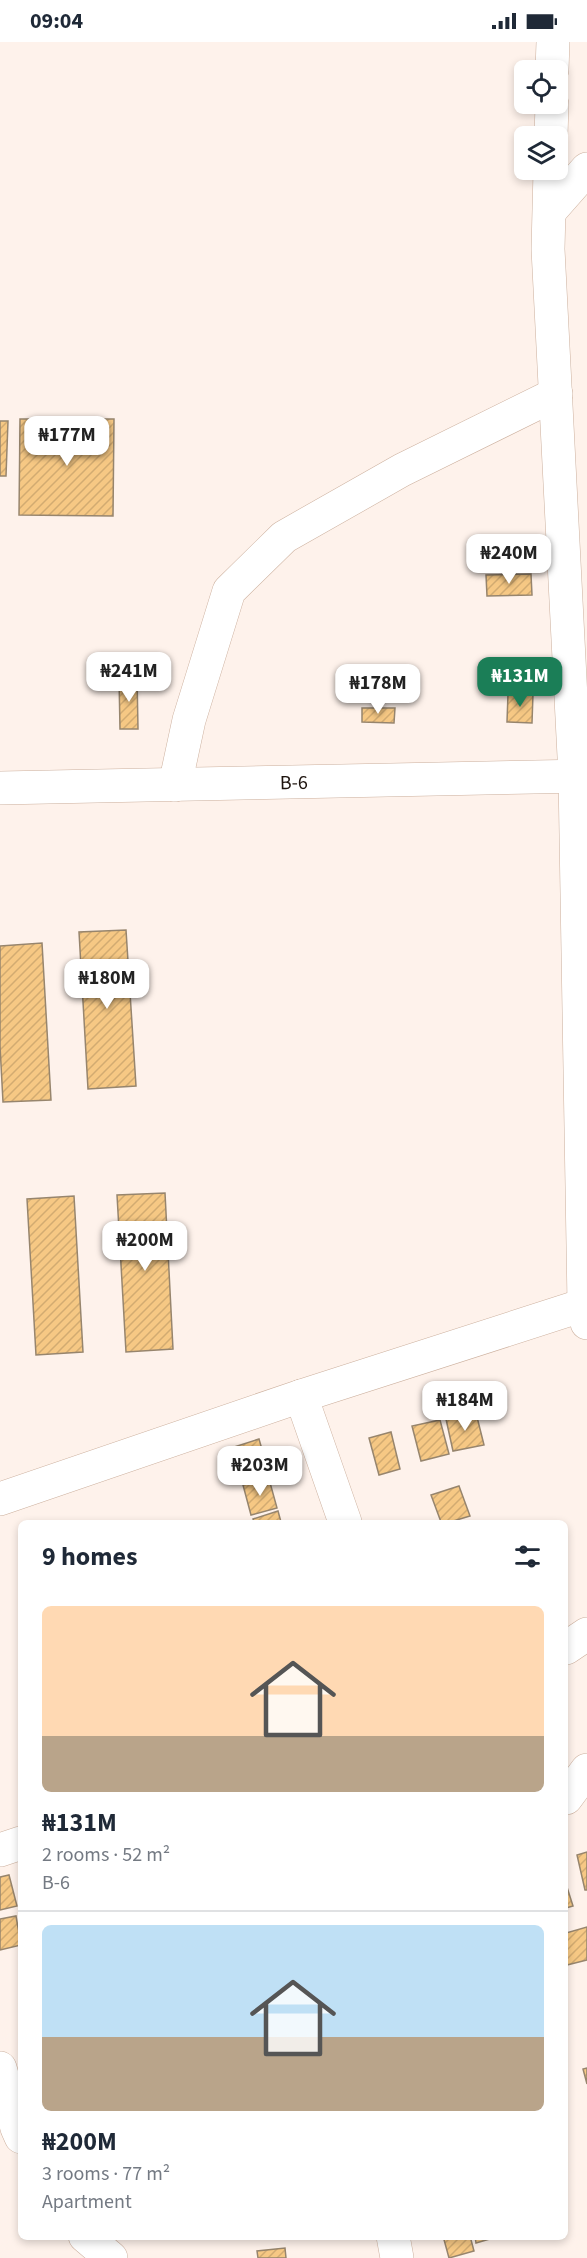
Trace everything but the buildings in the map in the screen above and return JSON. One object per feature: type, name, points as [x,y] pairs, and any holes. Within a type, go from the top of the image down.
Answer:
[{"type":"street","points":[[552,60],[553,42]]},
{"type":"street","points":[[549,211],[587,169]]},
{"type":"street","points":[[0,1499],[300,1396],[586,1310],[581,776],[548,249],[550,180]]},
{"type":"street","points":[[176,784],[189,720],[229,591],[284,537],[402,470],[556,394]]},
{"type":"street","name":"B-6","points":[[0,788],[581,776]]},
{"type":"street","points":[[300,1396],[344,1520]]},
{"type":"street","points":[[568,1647],[587,1634]]},
{"type":"street","points":[[568,1795],[587,1770]]},
{"type":"street","points":[[0,1850],[18,1844]]},
{"type":"street","points":[[0,2068],[18,2127]]},
{"type":"street","points":[[90,2240],[111,2258]]},
{"type":"street","points":[[394,2240],[398,2258]]}]
